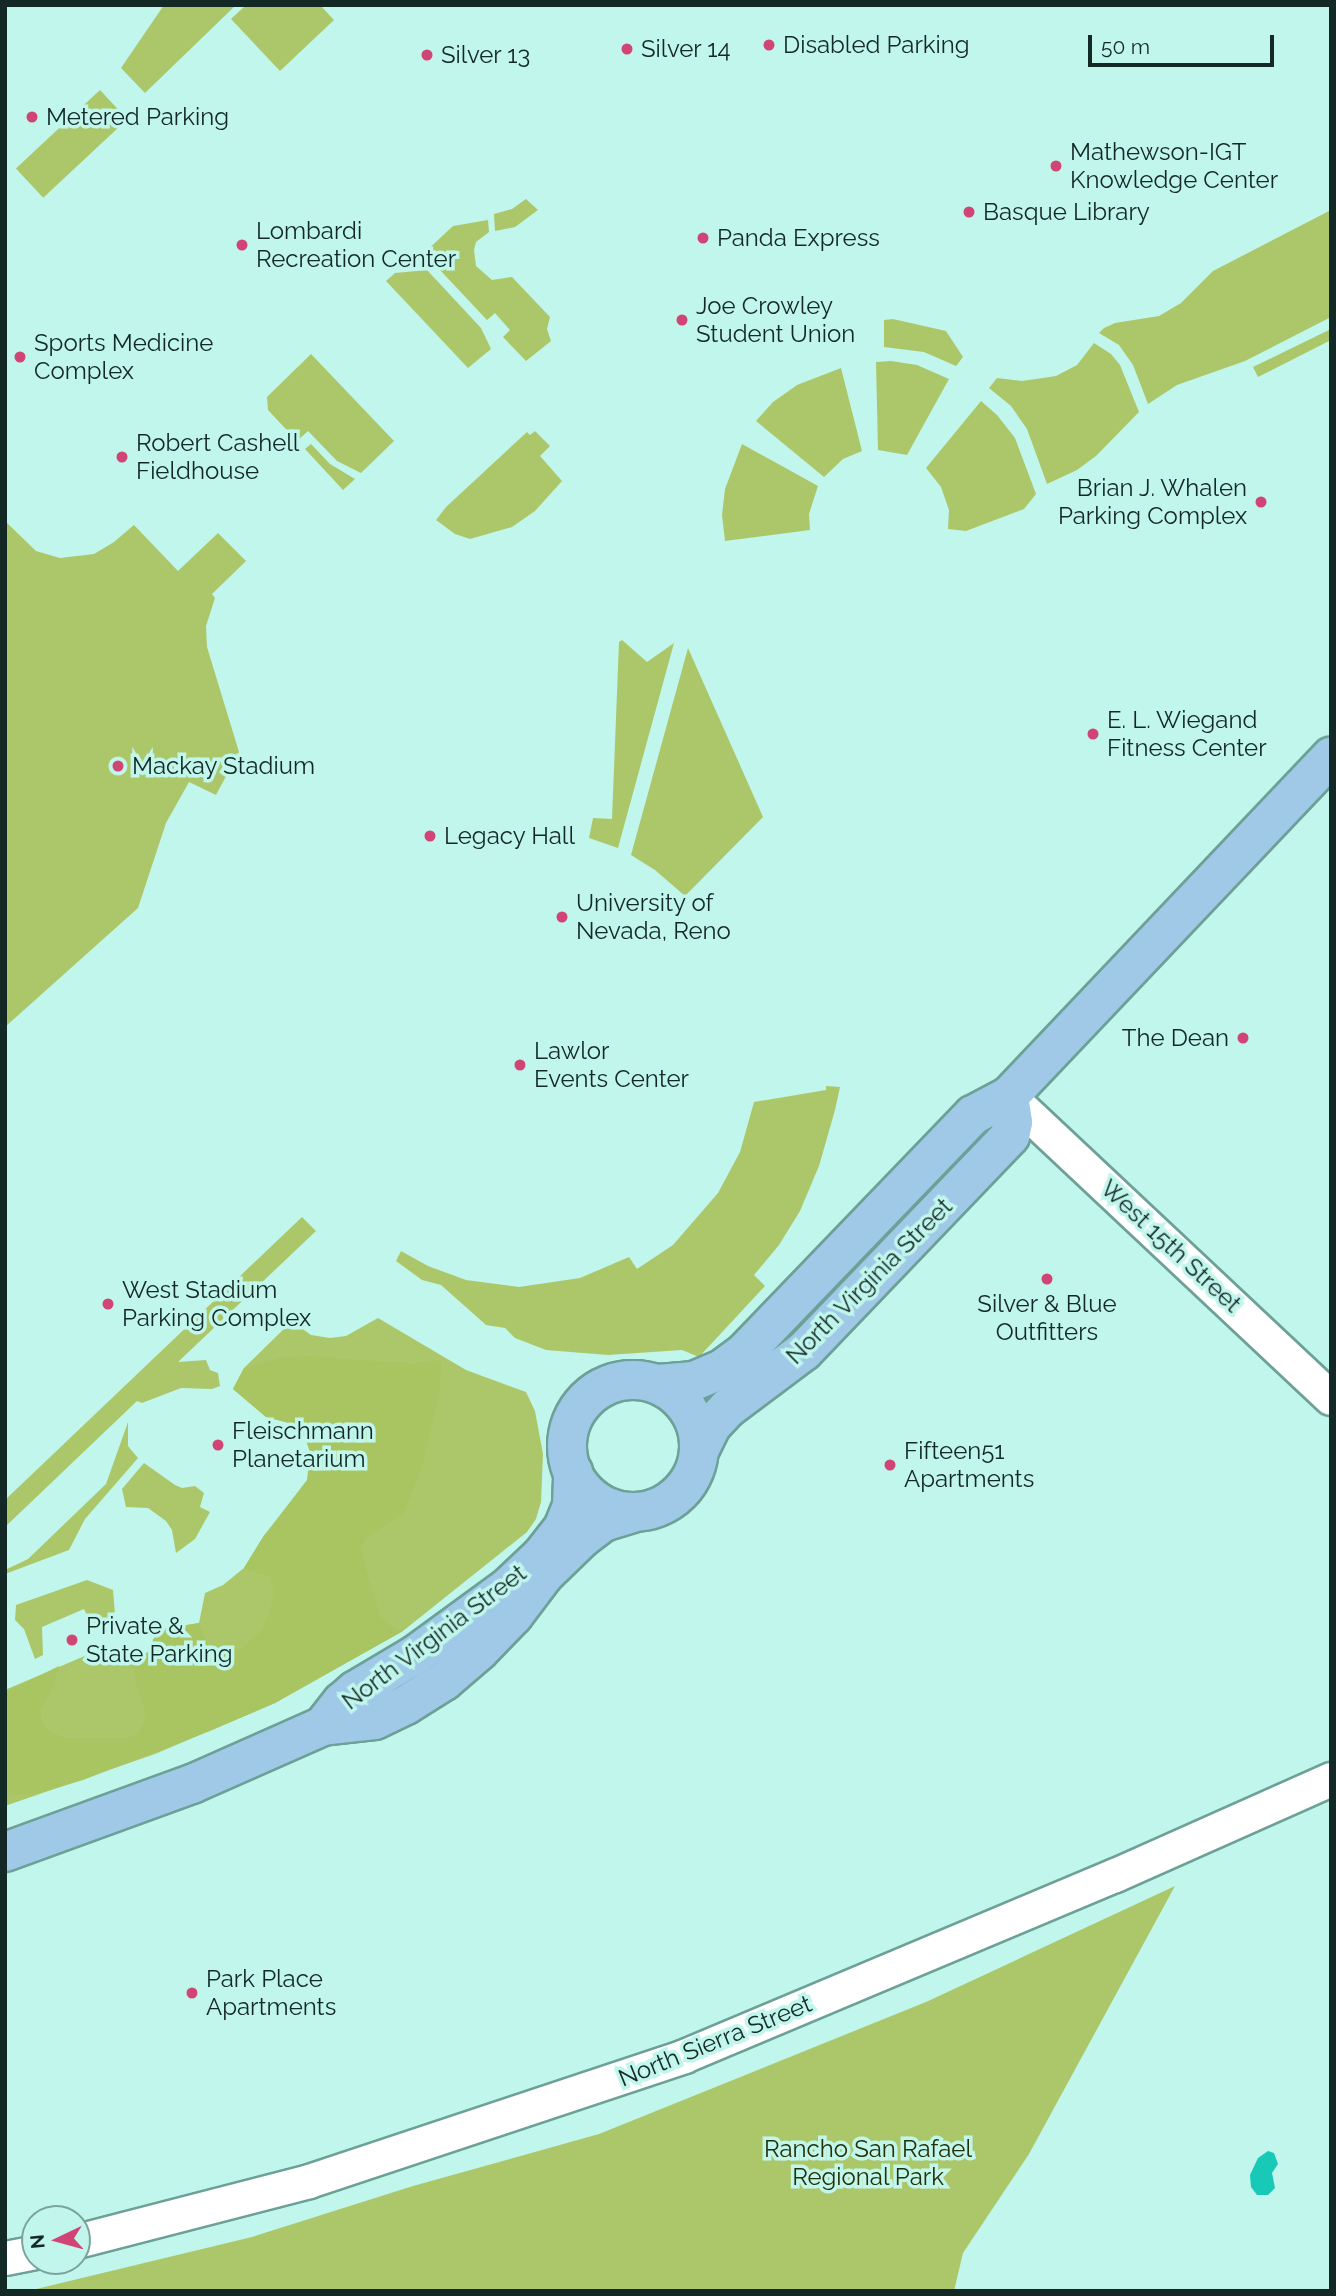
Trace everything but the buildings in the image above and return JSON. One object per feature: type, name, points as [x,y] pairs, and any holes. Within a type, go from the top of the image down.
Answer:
[{"type":"main road","name":"North Virginia Street","points":[[657,1384],[694,1381],[722,1369],[743,1354],[973,1115],[1009,1096],[1331,757]]},
{"type":"main road","name":"North Virginia Street","points":[[699,1451],[711,1426],[728,1408],[804,1351],[1010,1136],[1013,1122],[1009,1096]]},
{"type":"main road","name":"West 15th Street","points":[[1009,1096],[1331,1398]]},
{"type":"main road","points":[[635,1379],[657,1384],[677,1396],[692,1414],[699,1436],[699,1451],[690,1481],[675,1499],[654,1510],[632,1513],[609,1508],[589,1496],[573,1472],[567,1456],[568,1433],[577,1411],[592,1394],[612,1382],[635,1379]]},
{"type":"main road","name":"North Virginia Street","points":[[323,1726],[342,1702],[356,1690],[415,1655],[507,1588],[542,1555],[563,1528],[572,1506],[573,1472]]},
{"type":"main road","name":"North Virginia Street","points":[[5,1852],[192,1784],[323,1726],[375,1720],[444,1681],[513,1616],[544,1575],[582,1538],[603,1522],[632,1513]]},
{"type":"main road","name":"North Sierra Street","points":[[91,2237],[309,2181],[558,2101],[684,2056],[1115,1875],[1331,1779]]},
{"type":"green space","points":[[164,5],[236,5],[145,93],[121,68]]},
{"type":"green space","points":[[246,5],[320,5],[334,20],[280,71],[231,19]]},
{"type":"green space","points":[[100,90],[127,119],[43,198],[16,168]]},
{"type":"green space","points":[[526,199],[538,210],[515,227],[495,231],[494,214],[512,209]]},
{"type":"green space","points":[[1331,210],[1331,317],[1245,361],[1177,385],[1148,404],[1133,365],[1119,345],[1099,333],[1115,323],[1159,316],[1181,303],[1213,271]]},
{"type":"green space","points":[[488,220],[489,232],[476,242],[476,266],[492,280],[512,277],[550,317],[547,329],[551,341],[526,361],[503,337],[510,330],[495,313],[487,320],[424,253],[453,226]]},
{"type":"green space","points":[[427,270],[481,328],[491,349],[468,368],[386,281],[395,273]]},
{"type":"green space","points":[[893,319],[946,331],[963,357],[956,366],[924,352],[884,347],[884,320]]},
{"type":"green space","points":[[1331,329],[1331,340],[1258,377],[1253,367]]},
{"type":"green space","points":[[1094,343],[1111,354],[1120,365],[1139,412],[1096,456],[1077,470],[1047,484],[1027,429],[1011,406],[989,388],[997,378],[1022,381],[1056,376],[1077,365]]},
{"type":"green space","points":[[311,354],[394,441],[361,473],[337,461],[308,431],[297,441],[268,410],[267,397]]},
{"type":"green space","points":[[876,362],[917,365],[949,379],[907,455],[878,450]]},
{"type":"green space","points":[[841,368],[862,451],[843,459],[824,477],[756,421],[773,402],[797,385]]},
{"type":"green space","points":[[981,401],[997,415],[1015,438],[1036,494],[1024,509],[966,531],[948,529],[949,510],[941,487],[926,468]]},
{"type":"green space","points":[[535,431],[550,446],[540,456],[562,481],[535,511],[512,527],[470,539],[455,534],[436,520],[446,507],[527,432],[530,435]]},
{"type":"green space","points":[[311,444],[330,464],[355,479],[343,490],[305,449]]},
{"type":"green space","points":[[742,444],[818,486],[809,514],[810,530],[725,541],[722,515],[725,489]]},
{"type":"green space","name":"Mackay Stadium","points":[[5,521],[36,551],[60,558],[94,554],[134,525],[178,571],[218,533],[246,561],[212,594],[215,598],[206,626],[207,647],[239,752],[216,795],[189,782],[166,823],[138,908],[5,1027]]},
{"type":"green space","points":[[622,640],[647,662],[674,643],[618,848],[589,838],[593,818],[612,819],[619,642]]},
{"type":"green space","points":[[688,648],[763,817],[685,896],[655,870],[631,855]]},
{"type":"green space","points":[[826,1086],[840,1087],[819,1166],[800,1211],[779,1245],[754,1275],[765,1286],[699,1357],[682,1350],[608,1355],[546,1350],[515,1338],[505,1328],[486,1325],[441,1285],[422,1280],[396,1261],[401,1251],[428,1266],[466,1280],[519,1287],[580,1278],[629,1257],[637,1269],[673,1245],[718,1193],[740,1152],[754,1102],[826,1090]]},
{"type":"green space","points":[[302,1217],[316,1231],[178,1362],[206,1360],[210,1370],[218,1373],[220,1386],[212,1389],[181,1388],[142,1403],[137,1401],[5,1527],[5,1500]]},
{"type":"green space","points":[[378,1318],[466,1370],[526,1392],[535,1411],[543,1454],[541,1502],[536,1519],[527,1532],[403,1631],[275,1703],[155,1754],[5,1806],[5,1690],[101,1649],[140,1659],[163,1629],[199,1623],[205,1593],[223,1585],[244,1568],[263,1537],[308,1482],[310,1452],[305,1437],[289,1423],[266,1417],[233,1389],[244,1368],[292,1321],[311,1335],[330,1338],[346,1336]]},
{"type":"green space","points":[[128,1422],[128,1446],[138,1458],[85,1519],[69,1550],[5,1574],[5,1570],[28,1559],[106,1484]]},
{"type":"green space","points":[[144,1463],[175,1485],[182,1488],[195,1486],[204,1493],[200,1507],[210,1512],[195,1539],[176,1553],[172,1530],[166,1521],[148,1508],[126,1507],[122,1489]]},
{"type":"green space","points":[[87,1580],[113,1590],[115,1614],[94,1631],[84,1609],[42,1627],[43,1655],[35,1659],[24,1629],[15,1620],[16,1605]]},
{"type":"green space","name":"Rancho San Rafael Regional Park","points":[[1175,1886],[1029,2154],[963,2253],[954,2291],[28,2291],[252,2237],[413,2186],[599,2134],[926,2002]]},
{"type":"shaded area","points":[[309,1356],[414,1364],[441,1360],[440,1389],[424,1460],[411,1496],[402,1514],[364,1540],[361,1551],[380,1616],[389,1625],[403,1631],[275,1703],[210,1731],[83,1780],[40,1793],[5,1796],[5,1693],[59,1666],[52,1691],[41,1709],[41,1720],[46,1729],[66,1739],[128,1738],[139,1733],[146,1715],[136,1685],[132,1658],[140,1659],[148,1652],[154,1638],[163,1629],[199,1623],[211,1651],[226,1653],[243,1647],[260,1632],[269,1614],[274,1594],[270,1577],[244,1568],[263,1537],[307,1480],[310,1452],[305,1437],[289,1423],[266,1417],[233,1389],[244,1368],[279,1358]]},
{"type":"shaded area","points":[[1268,2151],[1274,2153],[1278,2164],[1272,2173],[1275,2188],[1268,2195],[1257,2195],[1251,2187],[1250,2175],[1258,2158]]},
{"type":"place","name":"Disabled Parking","points":[[769,45]]},
{"type":"place","name":"Silver 14","points":[[627,49]]},
{"type":"place","name":"Silver 13","points":[[427,55]]},
{"type":"place","name":"Metered Parking","points":[[32,117]]},
{"type":"place","name":"Mathewson-IGT Knowledge Center","points":[[1056,166]]},
{"type":"place","name":"Basque Library","points":[[969,212]]},
{"type":"place","name":"Panda Express","points":[[703,238]]},
{"type":"place","name":"Lombardi Recreation Center","points":[[242,245]]},
{"type":"place","name":"Joe Crowley Student Union","points":[[682,320]]},
{"type":"place","name":"Sports Medicine Complex","points":[[20,357]]},
{"type":"place","name":"Robert Cashell Fieldhouse","points":[[122,457]]},
{"type":"place","name":"Brian J. Whalen Parking Complex","points":[[1261,502]]},
{"type":"place","name":"E. L. Wiegand Fitness Center","points":[[1093,734]]},
{"type":"place","name":"Mackay Stadium","points":[[118,766]]},
{"type":"place","name":"Legacy Hall","points":[[430,836]]},
{"type":"place","name":"University of Nevada, Reno","points":[[562,917]]},
{"type":"place","name":"The Dean","points":[[1243,1038]]},
{"type":"place","name":"Lawlor Events Center","points":[[520,1065]]},
{"type":"place","name":"Silver & Blue Outfitters","points":[[1047,1279]]},
{"type":"place","name":"West Stadium Parking Complex","points":[[108,1304]]},
{"type":"place","name":"Fleischmann Planetarium","points":[[218,1445]]},
{"type":"place","name":"Fifteen51 Apartments","points":[[890,1465]]},
{"type":"place","name":"Private & State Parking","points":[[72,1640]]},
{"type":"place","name":"Park Place Apartments","points":[[192,1993]]}]
